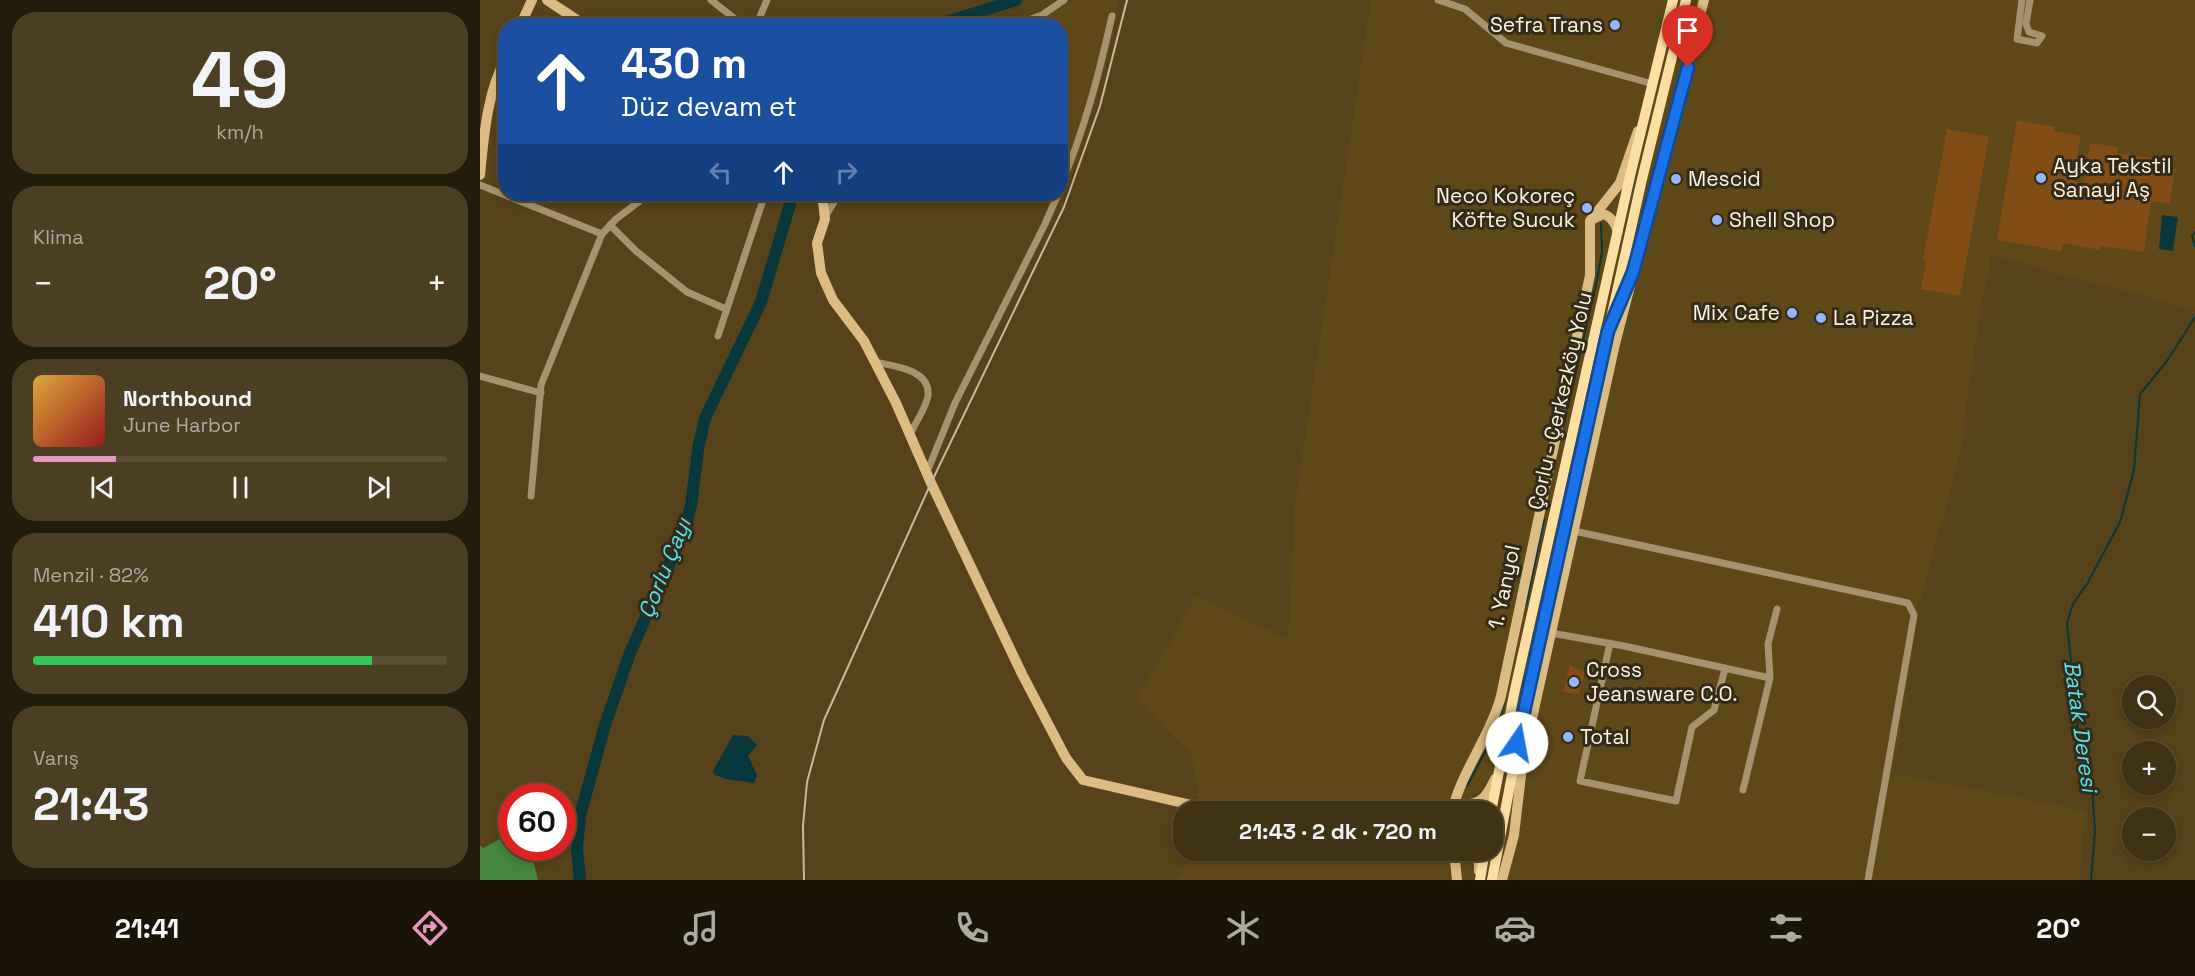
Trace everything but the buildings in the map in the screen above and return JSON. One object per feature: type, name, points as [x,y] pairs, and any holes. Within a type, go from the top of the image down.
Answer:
[{"type":"main road","points":[[523,18],[531,0]]},
{"type":"main road","points":[[547,0],[574,18]]},
{"type":"main road","name":"Çorlu - Çerkezköy Yolu","points":[[1496,801],[1517,684],[1618,231],[1673,0]]},
{"type":"main road","name":"Çorlu - Çerkezköy Yolu","points":[[1503,801],[1506,797],[1642,179],[1686,0]]},
{"type":"main road","points":[[1506,797],[1519,779],[1522,767],[1633,272],[1704,0]]},
{"type":"main road","points":[[480,175],[487,113],[498,75]]},
{"type":"main road","points":[[1590,221],[1620,183],[1644,118]]},
{"type":"main road","points":[[823,201],[825,219],[817,243],[821,273],[833,300],[864,341],[875,362],[1022,674],[1066,758],[1083,780],[1174,801]]},
{"type":"main road","points":[[1590,221],[1599,215],[1606,215],[1613,221],[1618,231]]},
{"type":"main road","name":"1. Yanyol","points":[[1455,801],[1490,730],[1501,696],[1590,275],[1588,235],[1590,221]]},
{"type":"main road","points":[[1608,331],[1633,272]]},
{"type":"main road","points":[[1502,880],[1514,835],[1522,767]]},
{"type":"main road","points":[[1480,801],[1484,799],[1500,768]]},
{"type":"main road","points":[[1503,823],[1514,835]]},
{"type":"main road","points":[[1455,861],[1457,880]]},
{"type":"main road","points":[[1479,861],[1480,880]]},
{"type":"main road","points":[[1480,880],[1483,861]]},
{"type":"main road","name":"Çorlu - Çerkezköy Yolu","points":[[1492,880],[1493,861]]},
{"type":"street","points":[[711,0],[734,18]]},
{"type":"street","points":[[759,18],[767,0]]},
{"type":"street","points":[[1034,18],[1064,0]]},
{"type":"street","points":[[1438,0],[1465,9],[1506,44],[1653,84]]},
{"type":"street","points":[[2022,0],[2017,39],[2037,43],[2042,36],[2029,32],[2026,24],[2030,0]]},
{"type":"street","points":[[1068,169],[1100,72],[1112,16]]},
{"type":"street","points":[[480,185],[498,191]]},
{"type":"street","points":[[525,201],[617,232],[636,251],[687,292],[726,309]]},
{"type":"street","points":[[531,496],[541,385],[606,230],[641,201]]},
{"type":"street","points":[[718,336],[763,201]]},
{"type":"street","points":[[825,219],[835,201]]},
{"type":"street","points":[[927,472],[955,404],[1055,201]]},
{"type":"street","points":[[875,362],[917,373],[927,385],[928,397],[910,435]]},
{"type":"street","points":[[480,376],[541,393]]},
{"type":"street","points":[[1574,531],[1908,603],[1914,615],[1868,880]]},
{"type":"street","points":[[1743,790],[1770,678],[1768,644],[1777,609]]},
{"type":"street","points":[[1551,633],[1610,643],[1770,678]]},
{"type":"street","points":[[1610,643],[1581,781],[1676,801],[1692,727],[1714,710],[1725,669]]},
{"type":"shaded area","points":[[1072,0],[1118,0],[1108,58],[1068,186],[1068,18],[1045,18]]},
{"type":"shaded area","points":[[1371,0],[2195,0],[2195,310],[1992,255],[1981,308],[1965,414],[1963,444],[1920,601],[1894,774],[2085,811],[2080,880],[1173,880],[1192,861],[1503,861],[1503,801],[1199,801],[1191,754],[1136,700],[1192,604],[1193,595],[1288,640],[1295,504]]},
{"type":"green space","points":[[498,840],[498,861],[533,861],[538,880],[480,880],[480,845],[483,848]]},
{"type":"water","points":[[2162,215],[2178,217],[2173,251],[2159,249]]},
{"type":"water","points":[[733,735],[748,736],[757,745],[748,756],[757,775],[754,783],[726,779],[715,775],[713,771]]},
{"type":"waterway","name":"Çorlu Çayı","points":[[959,18],[1016,0]]},
{"type":"waterway","name":"Çorlu Çayı","points":[[580,880],[577,848],[580,816],[605,725],[630,653],[683,533],[691,506],[698,449],[705,418],[761,302],[791,201]]},
{"type":"waterway","points":[[1562,431],[1597,280],[1602,251],[1601,223]]},
{"type":"waterway","name":"Batak Deresi","points":[[2195,232],[2192,236],[2195,246]]},
{"type":"waterway","name":"Batak Deresi","points":[[2091,880],[2095,831],[2091,772],[2079,742],[2067,623],[2073,604],[2087,584],[2120,522],[2134,470],[2140,394],[2167,361],[2195,317]]},
{"type":"waterway","points":[[1526,605],[1544,519]]},
{"type":"waterway","points":[[1467,786],[1492,739],[1504,704]]},
{"type":"railway","points":[[1068,196],[1100,106],[1127,0]]},
{"type":"railway","points":[[804,880],[803,826],[807,782],[824,720],[931,483],[1066,201]]},
{"type":"place","name":"Sefra Trans","points":[[1615,25]]},
{"type":"place","name":"Ayka Tekstil Sanayi Aş","points":[[2041,178]]},
{"type":"place","name":"Mescid","points":[[1676,179]]},
{"type":"place","name":"Neco Kokoreç Köfte Sucuk","points":[[1587,208]]},
{"type":"place","name":"Shell Shop","points":[[1717,220]]},
{"type":"place","name":"Mix Cafe","points":[[1792,313]]},
{"type":"place","name":"La Pizza","points":[[1821,318]]},
{"type":"place","name":"Cross Jeansware C.O.","points":[[1574,682]]},
{"type":"place","name":"Total","points":[[1568,737]]},
{"type":"route","points":[[1517,743],[1608,331],[1633,272],[1688,67]]}]
